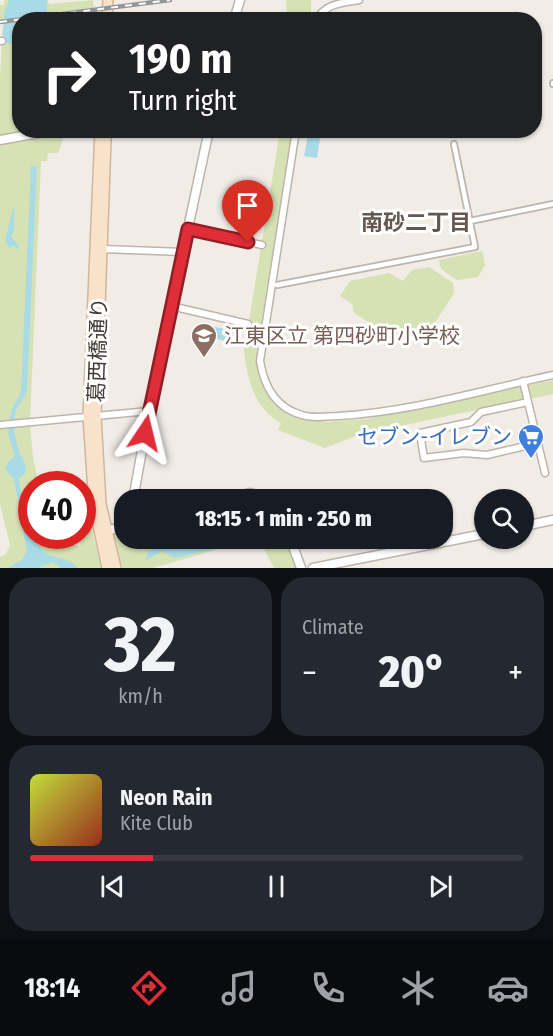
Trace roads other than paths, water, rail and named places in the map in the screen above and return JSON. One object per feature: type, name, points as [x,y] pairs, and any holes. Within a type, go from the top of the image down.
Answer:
[{"type":"main road","name":"葛西橋通り","points":[[102,138],[92,416],[94,506],[116,568]]},
{"type":"main road","name":"葛西橋通り","points":[[92,416],[102,249],[105,138]]},
{"type":"main road","name":"葛西橋通り","points":[[103,532],[107,568]]},
{"type":"street","points":[[322,12],[333,5],[359,0]]},
{"type":"street","points":[[135,489],[149,411],[207,138]]},
{"type":"street","points":[[295,138],[260,361],[264,382],[280,404],[310,417],[368,414],[553,375]]},
{"type":"street","points":[[277,285],[475,246],[454,144]]},
{"type":"street","points":[[470,221],[553,204]]},
{"type":"street","points":[[188,229],[262,245]]},
{"type":"street","points":[[102,249],[183,252]]},
{"type":"street","points":[[171,306],[248,324]]},
{"type":"street","points":[[524,381],[545,473]]},
{"type":"street","points":[[528,402],[481,412],[471,422],[420,433],[424,458],[464,453],[488,455],[538,443]]},
{"type":"street","points":[[0,424],[149,411]]},
{"type":"street","points":[[534,524],[553,520]]},
{"type":"street","points":[[103,532],[114,529]]},
{"type":"street","points":[[313,568],[474,536]]},
{"type":"street","points":[[294,549],[301,568]]},
{"type":"water","points":[[9,0],[47,0],[47,12],[12,12],[12,44],[8,44],[3,39],[4,13]]},
{"type":"water","points":[[307,138],[320,138],[317,158],[304,156]]},
{"type":"water","points":[[31,166],[37,166],[27,390],[16,411],[14,425],[20,453],[26,465],[25,471],[18,471],[18,501],[14,479],[5,469],[8,462],[15,456],[8,434],[11,411],[21,392]]},
{"type":"water","points":[[14,205],[14,231],[11,236],[19,246],[17,250],[14,245],[9,248],[5,240]]},
{"type":"water","points":[[210,326],[237,331],[234,343],[208,337]]},
{"type":"water","points":[[26,549],[42,549],[48,555],[66,560],[78,568],[61,568],[53,562],[38,568],[8,568],[21,560],[27,552]]},
{"type":"water","points":[[149,549],[213,549],[175,558],[162,551],[145,561]]},
{"type":"railway","points":[[77,12],[170,0]]},
{"type":"railway","points":[[0,22],[12,20]]},
{"type":"place","name":"江東区立 第四砂町小学校","points":[[204,359]]},
{"type":"place","name":"セブン-イレブン","points":[[531,460]]},
{"type":"district","name":"南砂二丁目","points":[[416,222]]}]
